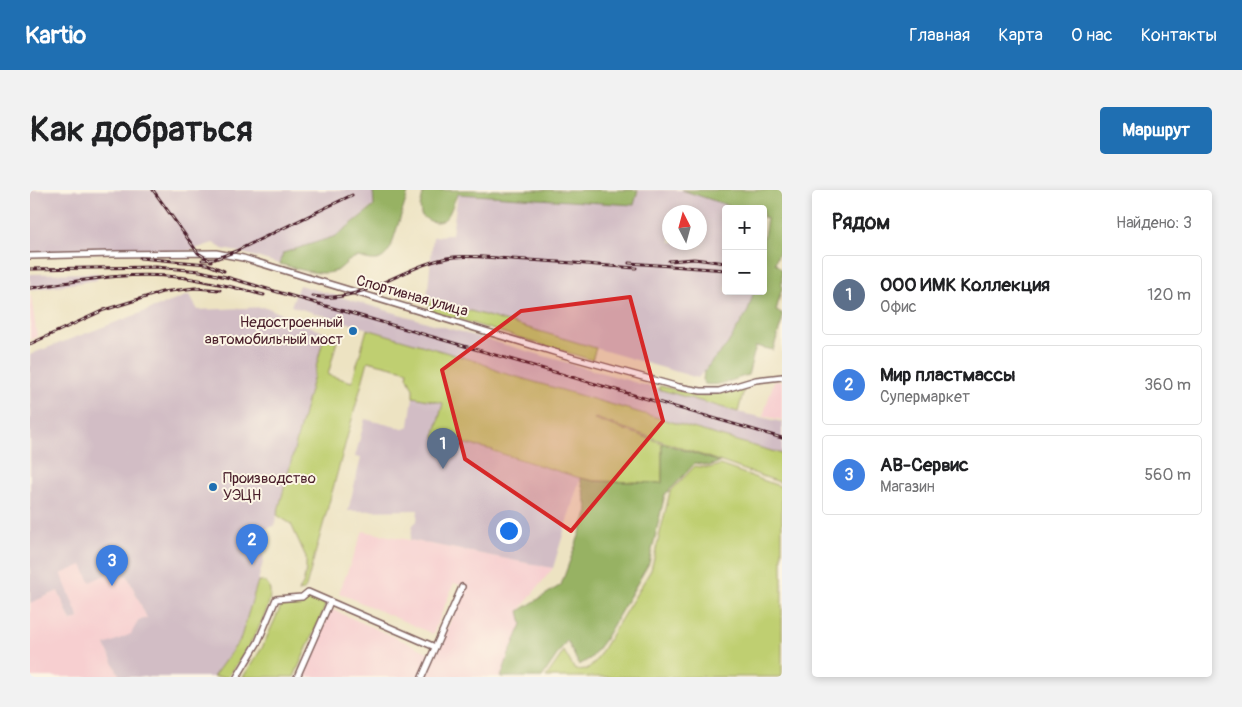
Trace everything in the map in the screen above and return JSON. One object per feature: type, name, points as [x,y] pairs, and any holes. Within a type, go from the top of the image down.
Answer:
[{"type":"street","name":"Спортивная улица","points":[[30,256],[216,253],[243,258],[565,355],[679,387],[701,391],[719,391],[756,380],[782,377]]},
{"type":"street","points":[[422,677],[462,587]]},
{"type":"street","points":[[237,677],[258,642],[276,600],[302,597],[308,592],[435,647]]},
{"type":"street","points":[[298,677],[330,602]]},
{"type":"highlighted area","points":[[630,297],[663,421],[571,531],[465,459],[442,370],[521,311]]},
{"type":"shaded area","points":[[30,190],[373,190],[374,205],[336,236],[284,253],[280,264],[223,249],[213,243],[189,251],[30,254]]},
{"type":"shaded area","points":[[639,190],[682,190],[727,205],[722,205],[722,295],[753,295],[748,311],[727,345],[698,378],[427,299],[433,237],[452,234],[458,194],[633,205]]},
{"type":"shaded area","points":[[98,273],[97,280],[30,290],[30,274]]},
{"type":"shaded area","points":[[299,285],[737,412],[782,422],[782,454],[500,372],[479,362],[291,306]]},
{"type":"shaded area","points":[[30,295],[37,337],[30,340]]},
{"type":"shaded area","points":[[189,295],[198,310],[266,307],[325,333],[274,526],[253,533],[264,558],[240,640],[213,677],[120,677],[105,645],[131,634],[138,621],[147,618],[127,575],[115,579],[111,572],[90,582],[82,565],[61,574],[79,618],[71,621],[58,591],[30,603],[30,355]]},
{"type":"shaded area","points":[[774,381],[782,381],[782,420],[763,416]]},
{"type":"shaded area","points":[[413,397],[444,403],[434,437],[493,450],[493,452],[580,478],[553,568],[410,540],[413,525],[417,521],[418,510],[348,511],[361,458],[355,457],[365,419],[404,429],[409,426]]},
{"type":"shaded area","points":[[363,531],[553,568],[519,611],[522,623],[501,677],[426,677],[465,587],[454,583],[433,634],[339,593]]},
{"type":"shaded area","points":[[83,564],[127,575],[147,618],[138,621],[132,634],[105,645],[120,677],[30,677],[30,603],[58,591],[71,621],[79,618],[60,574]]},
{"type":"shaded area","points":[[331,609],[430,653],[420,677],[301,677]]},
{"type":"green space","points":[[373,190],[409,190],[391,247],[381,259],[374,260],[356,257],[338,270],[325,273],[309,272],[280,264],[283,253],[336,236],[374,206]]},
{"type":"green space","points":[[424,190],[638,190],[634,205],[458,194],[448,216],[436,222],[428,220],[421,215],[420,207]]},
{"type":"green space","points":[[682,190],[782,190],[782,244],[775,263],[782,270],[782,288],[776,311],[782,313],[782,321],[773,350],[756,346],[748,375],[721,384],[710,385],[705,384],[703,380],[704,372],[727,345],[748,311],[753,295],[767,295],[767,205],[727,205]]},
{"type":"green space","points":[[430,299],[596,348],[592,360],[428,310]]},
{"type":"green space","points":[[367,329],[479,362],[500,372],[782,454],[782,483],[595,418],[662,443],[662,483],[594,481],[493,450],[434,437],[443,403],[413,397],[413,389],[407,376],[408,371],[368,361],[306,587],[303,591],[298,592],[303,584],[306,571],[306,557],[291,524],[277,515],[325,333],[338,337],[328,375],[352,382]]},
{"type":"green space","points":[[660,386],[702,396],[733,391],[745,386],[738,412],[658,389]]},
{"type":"green space","points":[[662,443],[720,462],[709,466],[695,463],[665,494],[649,563],[605,639],[591,658],[579,665],[567,640],[542,677],[501,677],[522,624],[519,611],[561,585],[588,511],[580,478],[594,481],[662,483]]},
{"type":"green space","points":[[720,465],[782,487],[782,677],[546,677],[564,651],[575,670],[587,669],[595,662],[651,570],[670,492],[695,466],[709,468]]},
{"type":"green space","points":[[258,581],[265,582],[270,590],[269,602],[258,630],[228,677],[213,677],[240,640]]},
{"type":"green space","points":[[311,596],[322,600],[325,604],[324,609],[294,677],[243,677],[262,648],[282,604],[305,601]]},
{"type":"railway","points":[[153,190],[198,253],[211,261]]},
{"type":"railway","points":[[202,260],[215,259],[236,251],[352,195]]},
{"type":"railway","points":[[313,296],[332,297],[350,295],[418,267],[454,257],[468,256],[636,268]]},
{"type":"railway","points":[[140,258],[207,264],[224,271]]},
{"type":"railway","points":[[669,261],[694,259],[722,262]]},
{"type":"railway","points":[[629,263],[722,270]]},
{"type":"railway","points":[[30,269],[156,267],[200,271],[782,438]]},
{"type":"railway","points":[[30,288],[123,276],[160,275],[200,280],[264,295]]},
{"type":"railway","points":[[30,344],[104,310],[162,292],[195,288],[220,290]]},
{"type":"place","name":"Недостроенный автомобильный мост","points":[[353,331]]},
{"type":"place","name":"ООО ИМК Коллекция","points":[[443,469]]},
{"type":"place","name":"Производство УЭЦН","points":[[213,487]]},
{"type":"place","name":"Мир пластмассы","points":[[252,565]]},
{"type":"place","name":"АВ-Сервис","points":[[112,586]]}]
